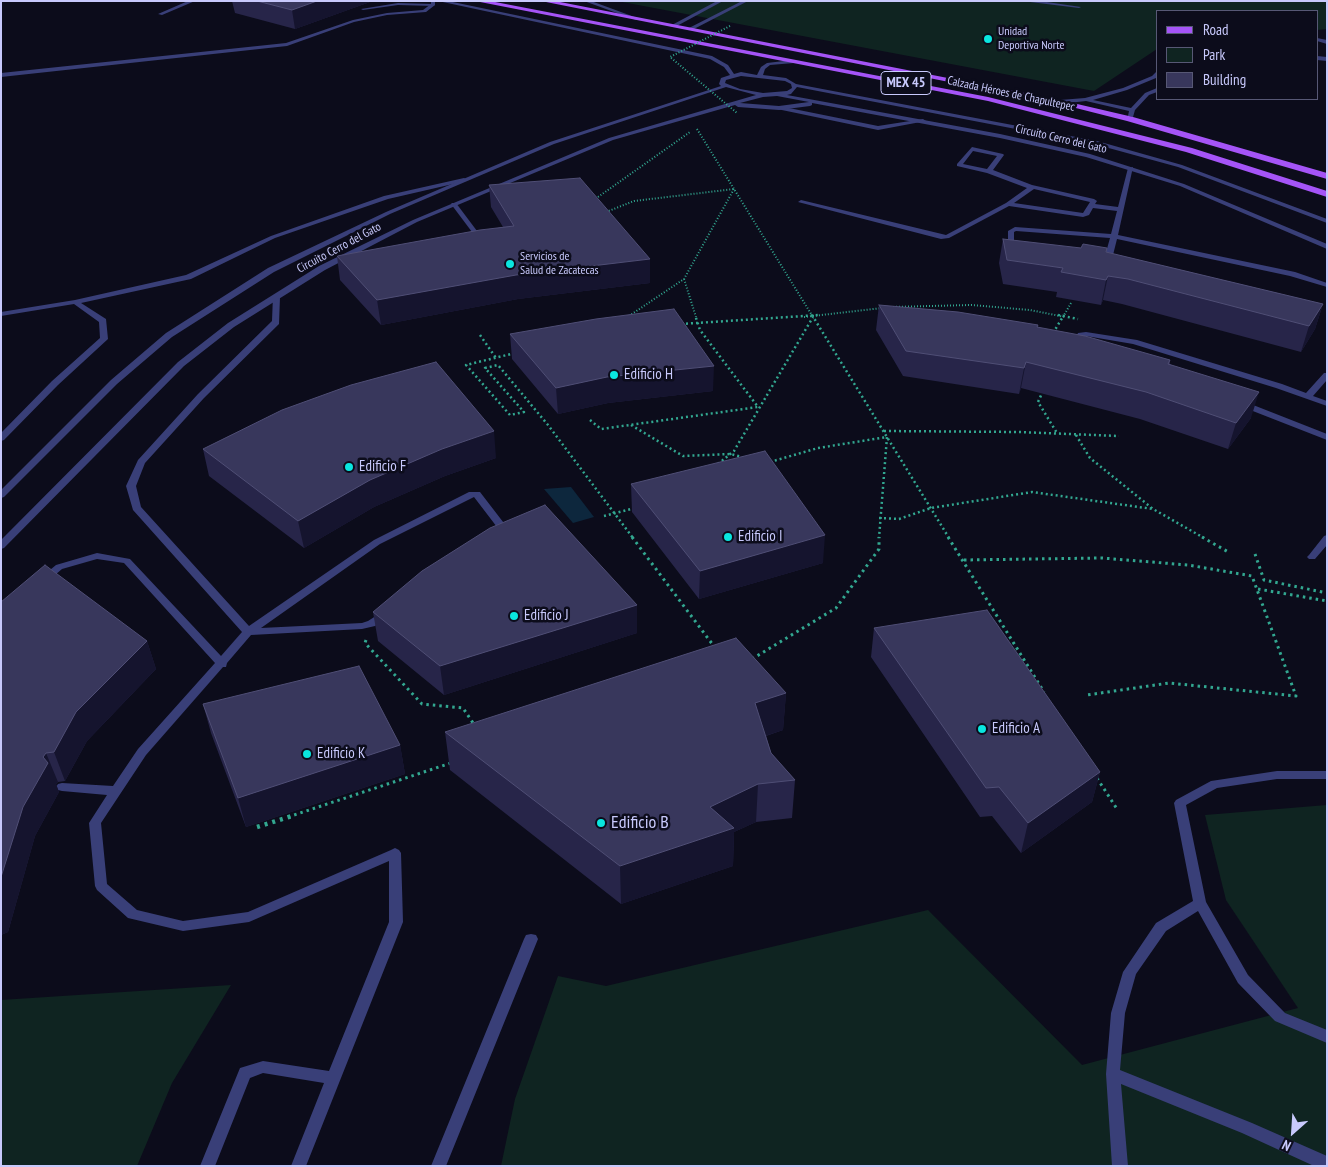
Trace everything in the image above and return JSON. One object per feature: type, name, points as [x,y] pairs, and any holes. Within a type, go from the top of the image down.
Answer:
[{"type":"main road","name":"Calzada Héroes de Chapultepec","points":[[478,1],[988,99],[1089,122],[1189,150],[1327,194]]},
{"type":"main road","name":"Calzada Héroes de Chapultepec","points":[[544,1],[1060,102],[1130,119],[1327,176]]},
{"type":"street","points":[[160,14],[193,1]]},
{"type":"street","points":[[440,1],[712,58],[726,66],[732,75],[721,81],[725,86],[764,95]]},
{"type":"street","points":[[586,1],[639,20]]},
{"type":"street","points":[[673,26],[721,1]]},
{"type":"street","points":[[690,29],[746,1]]},
{"type":"street","points":[[1024,1],[1079,7]]},
{"type":"street","points":[[364,9],[398,4],[433,3]]},
{"type":"street","points":[[1,75],[288,44],[353,21],[387,14],[420,12],[433,3]]},
{"type":"street","points":[[760,75],[763,68],[769,64],[792,62]]},
{"type":"street","points":[[1060,102],[1085,100],[1125,89],[1154,77],[1156,74]]},
{"type":"street","name":"Circuito Cerro del Gato","points":[[732,75],[760,75],[786,80],[794,85],[1032,128],[1104,144],[1180,166],[1327,221]]},
{"type":"street","points":[[778,95],[789,93],[795,88],[794,85]]},
{"type":"street","name":"Circuito Cerro del Gato","points":[[1,495],[114,382],[169,335],[271,270],[388,213],[552,143],[725,86]]},
{"type":"street","points":[[1125,89],[1147,94]]},
{"type":"street","points":[[1130,119],[1132,110],[1147,94],[1156,90]]},
{"type":"street","name":"Circuito Cerro del Gato","points":[[1,546],[181,364],[231,324],[322,268],[415,221],[611,139],[689,115],[764,95],[778,95],[1030,142],[1130,168],[1182,185],[1327,247]]},
{"type":"street","points":[[1085,100],[1132,110]]},
{"type":"street","points":[[779,108],[821,103]]},
{"type":"street","points":[[731,105],[779,108],[869,127],[885,127],[922,121]]},
{"type":"street","points":[[989,171],[1001,155],[972,150],[959,165],[989,171],[1030,188],[1094,201],[1087,214],[1083,215],[1008,204]]},
{"type":"street","points":[[1108,259],[1130,168]]},
{"type":"street","points":[[1,314],[76,302],[188,277],[273,238],[378,200],[464,180]]},
{"type":"street","points":[[800,202],[940,237],[947,237],[1008,204],[1030,188]]},
{"type":"street","points":[[454,204],[480,239]]},
{"type":"street","points":[[1091,206],[1120,209]]},
{"type":"street","points":[[1028,246],[1011,243],[1011,231],[1015,229],[1114,236],[1292,274],[1327,285]]},
{"type":"street","points":[[1100,254],[1108,259],[1119,258]]},
{"type":"street","points":[[248,632],[136,508],[131,486],[140,462],[201,396],[276,322],[276,297]]},
{"type":"street","points":[[1,438],[55,384],[104,339],[103,321],[76,302]]},
{"type":"street","points":[[1080,357],[1073,352],[1081,335],[1086,334],[1134,342],[1308,396],[1327,404]]},
{"type":"street","points":[[1308,396],[1327,375]]},
{"type":"street","points":[[1238,402],[1327,437]]},
{"type":"street","points":[[298,1166],[396,922],[395,853],[249,917],[183,926],[133,914],[101,886],[95,823],[142,752],[222,664],[248,632],[377,542],[472,494],[477,494],[505,531],[494,541]]},
{"type":"street","points":[[1312,557],[1327,538]]},
{"type":"street","points":[[38,585],[60,567],[97,556],[127,561],[222,664]]},
{"type":"street","points":[[248,632],[371,624],[396,608]]},
{"type":"street","points":[[1327,775],[1277,775],[1216,784],[1180,803],[1200,904],[1243,979],[1280,1017],[1327,1037]]},
{"type":"street","points":[[62,787],[117,791]]},
{"type":"street","points":[[1120,1166],[1113,1074],[1118,1013],[1130,972],[1161,927],[1200,904]]},
{"type":"street","points":[[438,1166],[531,939]]},
{"type":"street","points":[[207,1166],[245,1073],[263,1067],[333,1078]]},
{"type":"street","points":[[1113,1074],[1246,1128],[1327,1164]]},
{"type":"path","points":[[730,26],[670,58],[737,113]]},
{"type":"path","points":[[689,115],[1045,693]]},
{"type":"path","points":[[598,197],[697,128]]},
{"type":"path","points":[[604,213],[634,200],[734,189]]},
{"type":"path","points":[[626,318],[684,280],[734,189]]},
{"type":"path","points":[[684,280],[700,330],[758,407]]},
{"type":"path","points":[[1050,337],[1071,303]]},
{"type":"path","points":[[678,324],[813,316],[899,306],[971,305],[1030,310],[1081,319]]},
{"type":"path","points":[[716,466],[731,454],[813,316]]},
{"type":"path","points":[[480,335],[496,358]]},
{"type":"path","points":[[524,351],[466,365],[510,415],[524,412],[485,368],[498,365],[548,425],[722,657]]},
{"type":"path","points":[[1046,387],[1038,402],[1057,434]]},
{"type":"path","points":[[590,420],[601,429],[758,407]]},
{"type":"path","points":[[631,424],[682,456],[731,454],[748,459]]},
{"type":"path","points":[[884,431],[1119,436]]},
{"type":"path","points":[[1075,434],[1090,458],[1153,509],[1230,553]]},
{"type":"path","points":[[766,464],[818,448],[887,437]]},
{"type":"path","points":[[749,661],[836,608],[879,549],[879,518],[887,437]]},
{"type":"path","points":[[879,518],[900,519],[931,508],[1032,492],[1153,509]]},
{"type":"path","points":[[604,516],[642,506]]},
{"type":"path","points":[[1255,554],[1264,580],[1327,593]]},
{"type":"path","points":[[963,560],[1102,558],[1188,565],[1252,576],[1296,696],[1168,683],[1087,695]]},
{"type":"path","points":[[1258,589],[1327,601]]},
{"type":"path","points":[[371,624],[365,643],[422,704],[462,708],[478,730]]},
{"type":"path","points":[[257,827],[455,762]]},
{"type":"path","points":[[1096,776],[1116,809]]},
{"type":"green space","name":"Unidad Deportiva Norte","points":[[617,1],[1327,1],[1327,29],[1318,30],[1318,10],[1156,10],[1156,50],[1094,91]]},
{"type":"green space","points":[[1327,805],[1327,1166],[501,1166],[515,1099],[558,976],[606,986],[928,910],[1082,1065],[1298,1008],[1226,900],[1205,815]]},
{"type":"green space","points":[[231,985],[172,1083],[137,1166],[1,1166],[1,1000]]},
{"type":"water","points":[[571,487],[594,517],[573,523],[544,489]]},
{"type":"building","points":[[257,1],[317,1],[292,10]]},
{"type":"building","points":[[580,178],[650,259],[516,275],[377,300],[337,256],[480,230],[514,226],[489,185]]},
{"type":"building","points":[[1003,239],[1081,248],[1083,244],[1107,248],[1106,252],[1323,304],[1309,326],[1128,279],[1108,276],[1106,280],[1061,272],[1063,268],[1007,260]]},
{"type":"building","points":[[879,305],[958,312],[1038,325],[1037,327],[1085,336],[1170,360],[1168,364],[1259,392],[1236,423],[1146,392],[1026,362],[1024,368],[906,351]]},
{"type":"building","points":[[674,309],[714,366],[607,377],[556,388],[510,334],[596,319]]},
{"type":"building","name":"Edificio F","points":[[436,362],[494,431],[442,449],[370,480],[298,521],[203,449],[282,410],[351,385]]},
{"type":"building","name":"Edificio I","points":[[765,451],[825,535],[700,571],[631,484]]},
{"type":"building","name":"Edificio J","points":[[545,505],[637,605],[440,666],[373,612],[422,571],[490,528]]},
{"type":"building","points":[[45,565],[147,641],[76,712],[54,752],[46,753],[43,757],[48,763],[23,807],[1,877],[1,602]]},
{"type":"building","name":"Edificio A","points":[[987,610],[1100,772],[1028,823],[999,787],[986,788],[874,628]]},
{"type":"building","points":[[736,638],[786,693],[755,703],[771,753],[795,780],[758,784],[710,807],[734,828],[620,866],[445,732]]},
{"type":"building","name":"Edificio K","points":[[359,666],[400,745],[238,798],[203,704]]},
{"type":"place","name":"Unidad Deportiva Norte","points":[[988,39]]},
{"type":"place","name":"Servicios de Salud de Zacatecas","points":[[510,264]]},
{"type":"place","name":"Edificio H","points":[[614,375]]},
{"type":"place","name":"Edificio F","points":[[349,467]]},
{"type":"place","name":"Edificio I","points":[[728,537]]},
{"type":"place","name":"Edificio J","points":[[514,616]]},
{"type":"place","name":"Edificio A","points":[[982,729]]},
{"type":"place","name":"Edificio K","points":[[307,754]]},
{"type":"place","name":"Edificio B","points":[[601,823]]}]
